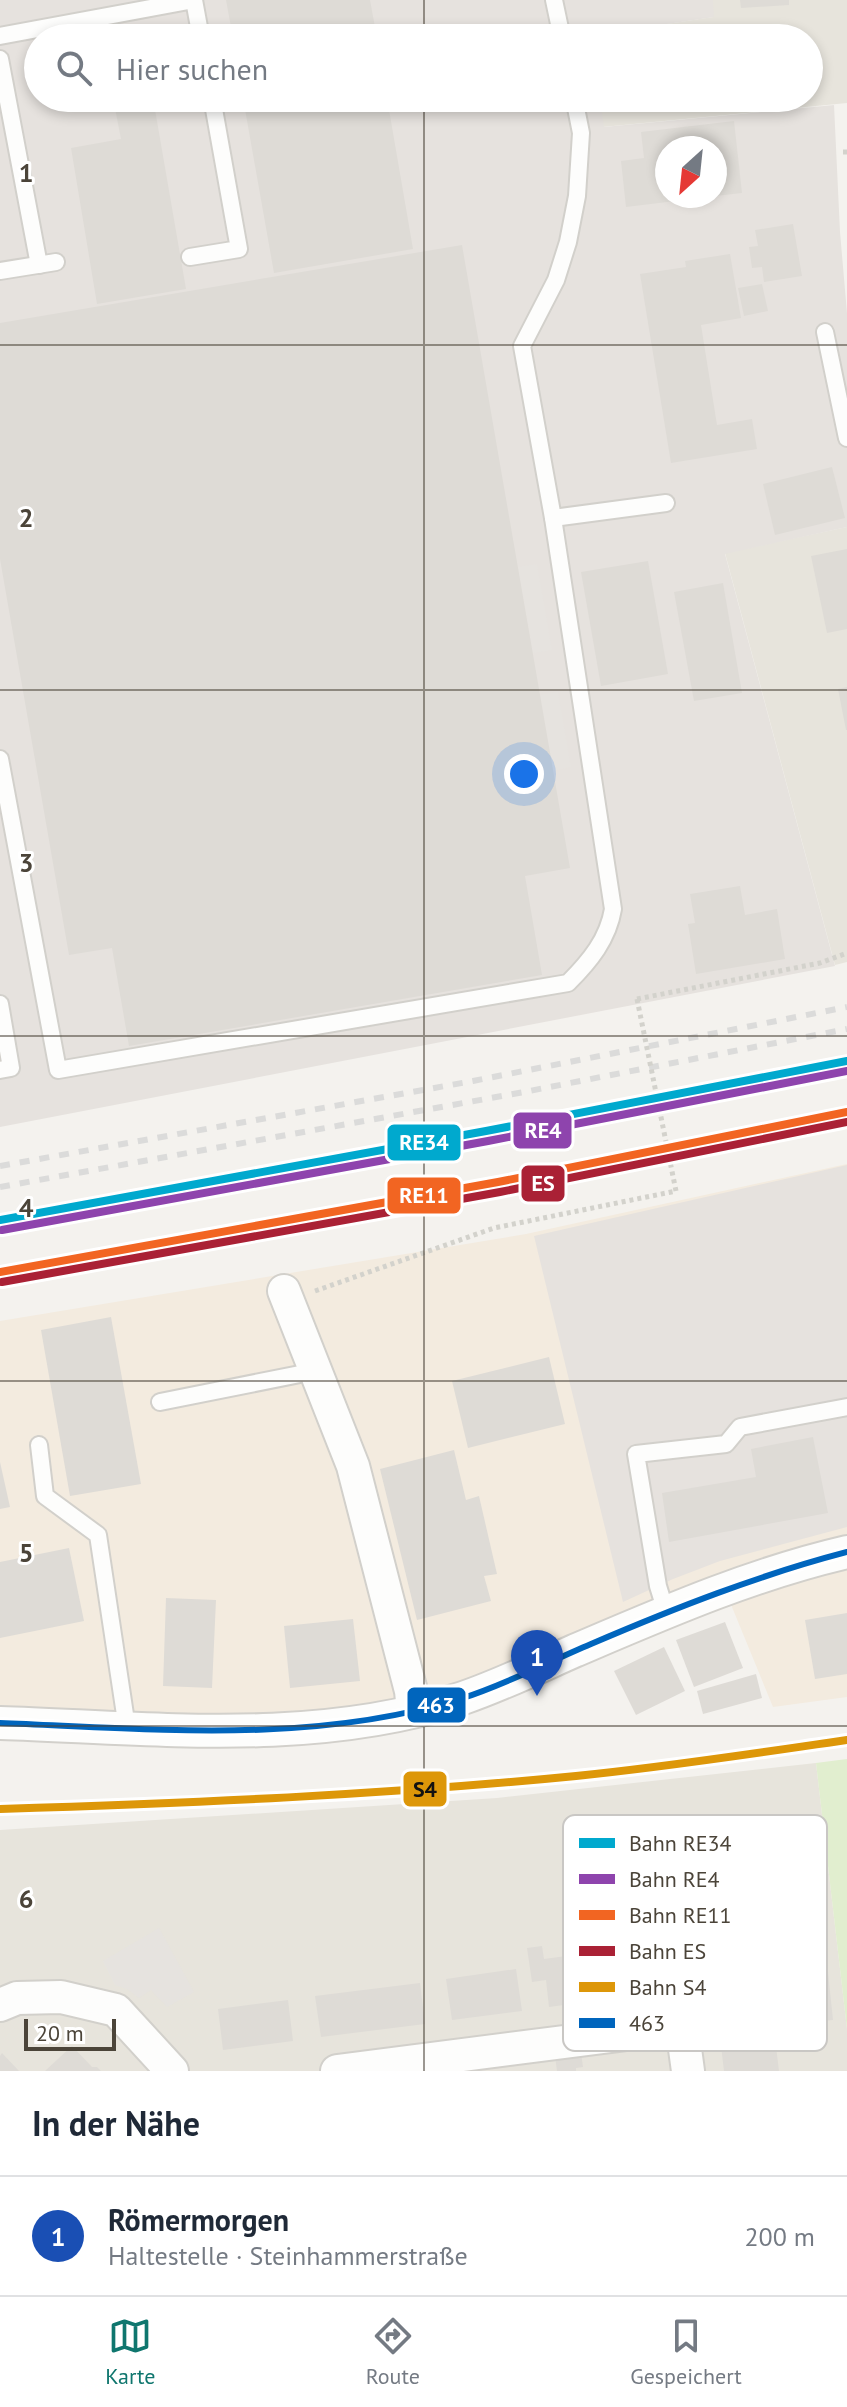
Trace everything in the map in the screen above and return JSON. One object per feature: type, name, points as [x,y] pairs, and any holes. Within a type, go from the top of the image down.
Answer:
[{"type":"street","points":[[284,1291],[353,1466],[411,1691],[413,1711]]},
{"type":"street","points":[[0,1723],[217,1732],[305,1728],[413,1711],[463,1697],[740,1584],[847,1552]]},
{"type":"street","points":[[0,2005],[17,1998],[61,1997],[116,2010],[172,2071]]},
{"type":"street","points":[[337,2071],[563,2042]]},
{"type":"street","points":[[685,2051],[688,2071]]},
{"type":"lane","points":[[65,24],[194,0],[198,24]]},
{"type":"lane","points":[[554,0],[559,24]]},
{"type":"lane","points":[[0,36],[24,32]]},
{"type":"lane","points":[[0,59],[47,264],[0,271]]},
{"type":"lane","points":[[190,257],[239,249],[215,112]]},
{"type":"lane","points":[[0,759],[58,1070],[568,983],[599,947],[610,925],[613,909],[553,518],[522,346],[556,280],[568,242],[577,196],[581,133],[577,112]]},
{"type":"lane","points":[[825,332],[847,438]]},
{"type":"lane","points":[[553,518],[666,503]]},
{"type":"lane","points":[[0,1004],[11,1068],[0,1070]]},
{"type":"lane","points":[[160,1402],[315,1371]]},
{"type":"lane","points":[[666,1612],[658,1586],[636,1454],[726,1444],[740,1427],[847,1407]]},
{"type":"lane","points":[[39,1445],[45,1496],[98,1535],[127,1728]]},
{"type":"path","points":[[339,1282],[494,1228],[676,1191],[637,999],[820,963],[847,953]]},
{"type":"shaded area","points":[[0,0],[713,0],[714,17],[667,24],[24,24],[24,112],[602,112],[604,127],[761,112],[823,112],[823,106],[834,105],[847,313],[847,527],[725,554],[835,966],[0,1127]]},
{"type":"shaded area","points":[[713,0],[847,0],[847,103],[823,105],[823,24],[666,24],[713,17]]},
{"type":"shaded area","points":[[601,112],[756,112],[603,127]]},
{"type":"shaded area","points":[[847,527],[847,962],[835,965],[725,553]]},
{"type":"shaded area","points":[[537,564],[552,650],[533,653],[518,567]]},
{"type":"shaded area","points":[[558,692],[571,767],[553,771],[540,695]]},
{"type":"shaded area","points":[[847,1164],[847,1697],[773,1707],[725,1590],[413,1711],[0,1723],[0,1321],[526,1234]]},
{"type":"shaded area","points":[[847,1165],[847,1527],[720,1561],[623,1602],[534,1236]]},
{"type":"shaded area","points":[[816,1763],[822,1815],[563,1815],[563,2051],[827,2051],[827,1857],[847,2029],[847,2071],[0,2071],[0,1830],[497,1798]]},
{"type":"shaded area","points":[[159,1928],[194,1992],[167,2007],[151,1990],[139,1998],[115,1985],[103,1961]]},
{"type":"green space","points":[[847,1759],[847,2029],[827,1857],[827,1815],[822,1815],[816,1763]]},
{"type":"building","points":[[226,0],[370,0],[374,24],[230,24]]},
{"type":"building","points":[[740,0],[789,0],[789,5],[741,8]]},
{"type":"building","points":[[116,112],[155,112],[186,289],[97,304],[71,148],[121,139]]},
{"type":"building","points":[[245,112],[389,112],[413,249],[274,273]]},
{"type":"building","points":[[734,121],[742,193],[727,195],[727,136],[655,136],[655,203],[626,207],[621,161],[644,158],[641,132]]},
{"type":"building","points":[[793,224],[802,276],[764,282],[762,267],[752,268],[749,247],[758,246],[755,230]]},
{"type":"building","points":[[462,245],[570,868],[525,876],[542,975],[129,1046],[112,948],[69,955],[0,559],[0,323]]},
{"type":"building","points":[[730,254],[741,318],[701,325],[717,425],[752,419],[757,449],[671,463],[640,274],[686,267],[685,261]]},
{"type":"building","points":[[762,284],[768,311],[744,316],[738,288]]},
{"type":"building","points":[[832,467],[845,518],[775,535],[763,484]]},
{"type":"building","points":[[847,549],[847,629],[827,633],[811,556]]},
{"type":"building","points":[[648,561],[668,674],[601,686],[581,572]]},
{"type":"building","points":[[723,583],[742,693],[694,701],[674,592]]},
{"type":"building","points":[[847,687],[847,730],[846,730],[838,689]]},
{"type":"building","points":[[740,886],[745,915],[777,909],[785,959],[696,974],[688,924],[695,923],[690,894]]},
{"type":"building","points":[[111,1317],[141,1484],[70,1496],[41,1330]]},
{"type":"building","points":[[549,1357],[565,1424],[468,1448],[452,1381]]},
{"type":"building","points":[[813,1437],[828,1513],[669,1542],[662,1493],[756,1477],[751,1449]]},
{"type":"building","points":[[454,1450],[466,1500],[479,1496],[497,1574],[484,1576],[491,1601],[417,1620],[380,1469]]},
{"type":"building","points":[[0,1462],[10,1507],[0,1509]]},
{"type":"building","points":[[69,1548],[84,1621],[0,1638],[0,1562]]},
{"type":"building","points":[[166,1598],[216,1600],[212,1688],[163,1686]]},
{"type":"building","points":[[847,1613],[847,1674],[815,1679],[805,1620]]},
{"type":"building","points":[[353,1619],[360,1681],[290,1688],[284,1626]]},
{"type":"building","points":[[725,1622],[743,1668],[694,1687],[676,1640]]},
{"type":"building","points":[[664,1647],[685,1691],[636,1715],[614,1671]]},
{"type":"building","points":[[756,1674],[762,1698],[703,1714],[697,1691]]},
{"type":"building","points":[[542,1946],[544,1959],[563,1956],[563,2005],[549,2007],[546,1980],[532,1982],[527,1948]]},
{"type":"building","points":[[827,1963],[833,2020],[827,2021]]},
{"type":"building","points":[[516,1969],[522,2011],[452,2020],[446,1979]]},
{"type":"building","points":[[420,1983],[425,2024],[321,2037],[315,1996]]},
{"type":"building","points":[[288,2000],[293,2041],[223,2050],[218,2009]]},
{"type":"building","points":[[72,2046],[92,2067],[101,2071],[45,2071]]},
{"type":"building","points":[[722,2051],[777,2051],[779,2071],[724,2071]]},
{"type":"building","points":[[2,2053],[19,2071],[0,2071]]},
{"type":"building","points":[[581,2053],[583,2067],[576,2068],[576,2071],[557,2071],[555,2056]]},
{"type":"railway","points":[[0,1166],[473,1081],[847,1007]]},
{"type":"railway","points":[[0,1187],[524,1092],[847,1029]]},
{"type":"rail line","name":"RE34","points":[[0,1220],[847,1061]]},
{"type":"rail line","name":"RE4","points":[[2,1230],[488,1141],[847,1071]]},
{"type":"rail line","name":"RE11","points":[[0,1272],[498,1182],[847,1112]]},
{"type":"rail line","name":"ES","points":[[2,1282],[500,1192],[847,1122]]},
{"type":"rail line","name":"S4","points":[[0,1809],[288,1797],[504,1783],[644,1768],[847,1740]]},
{"type":"transit line","name":"463","points":[[0,1723],[233,1730],[349,1723],[406,1713],[463,1698],[686,1605],[847,1552]]},
{"type":"place","name":"Römermorgen","points":[[537,1696]]}]
